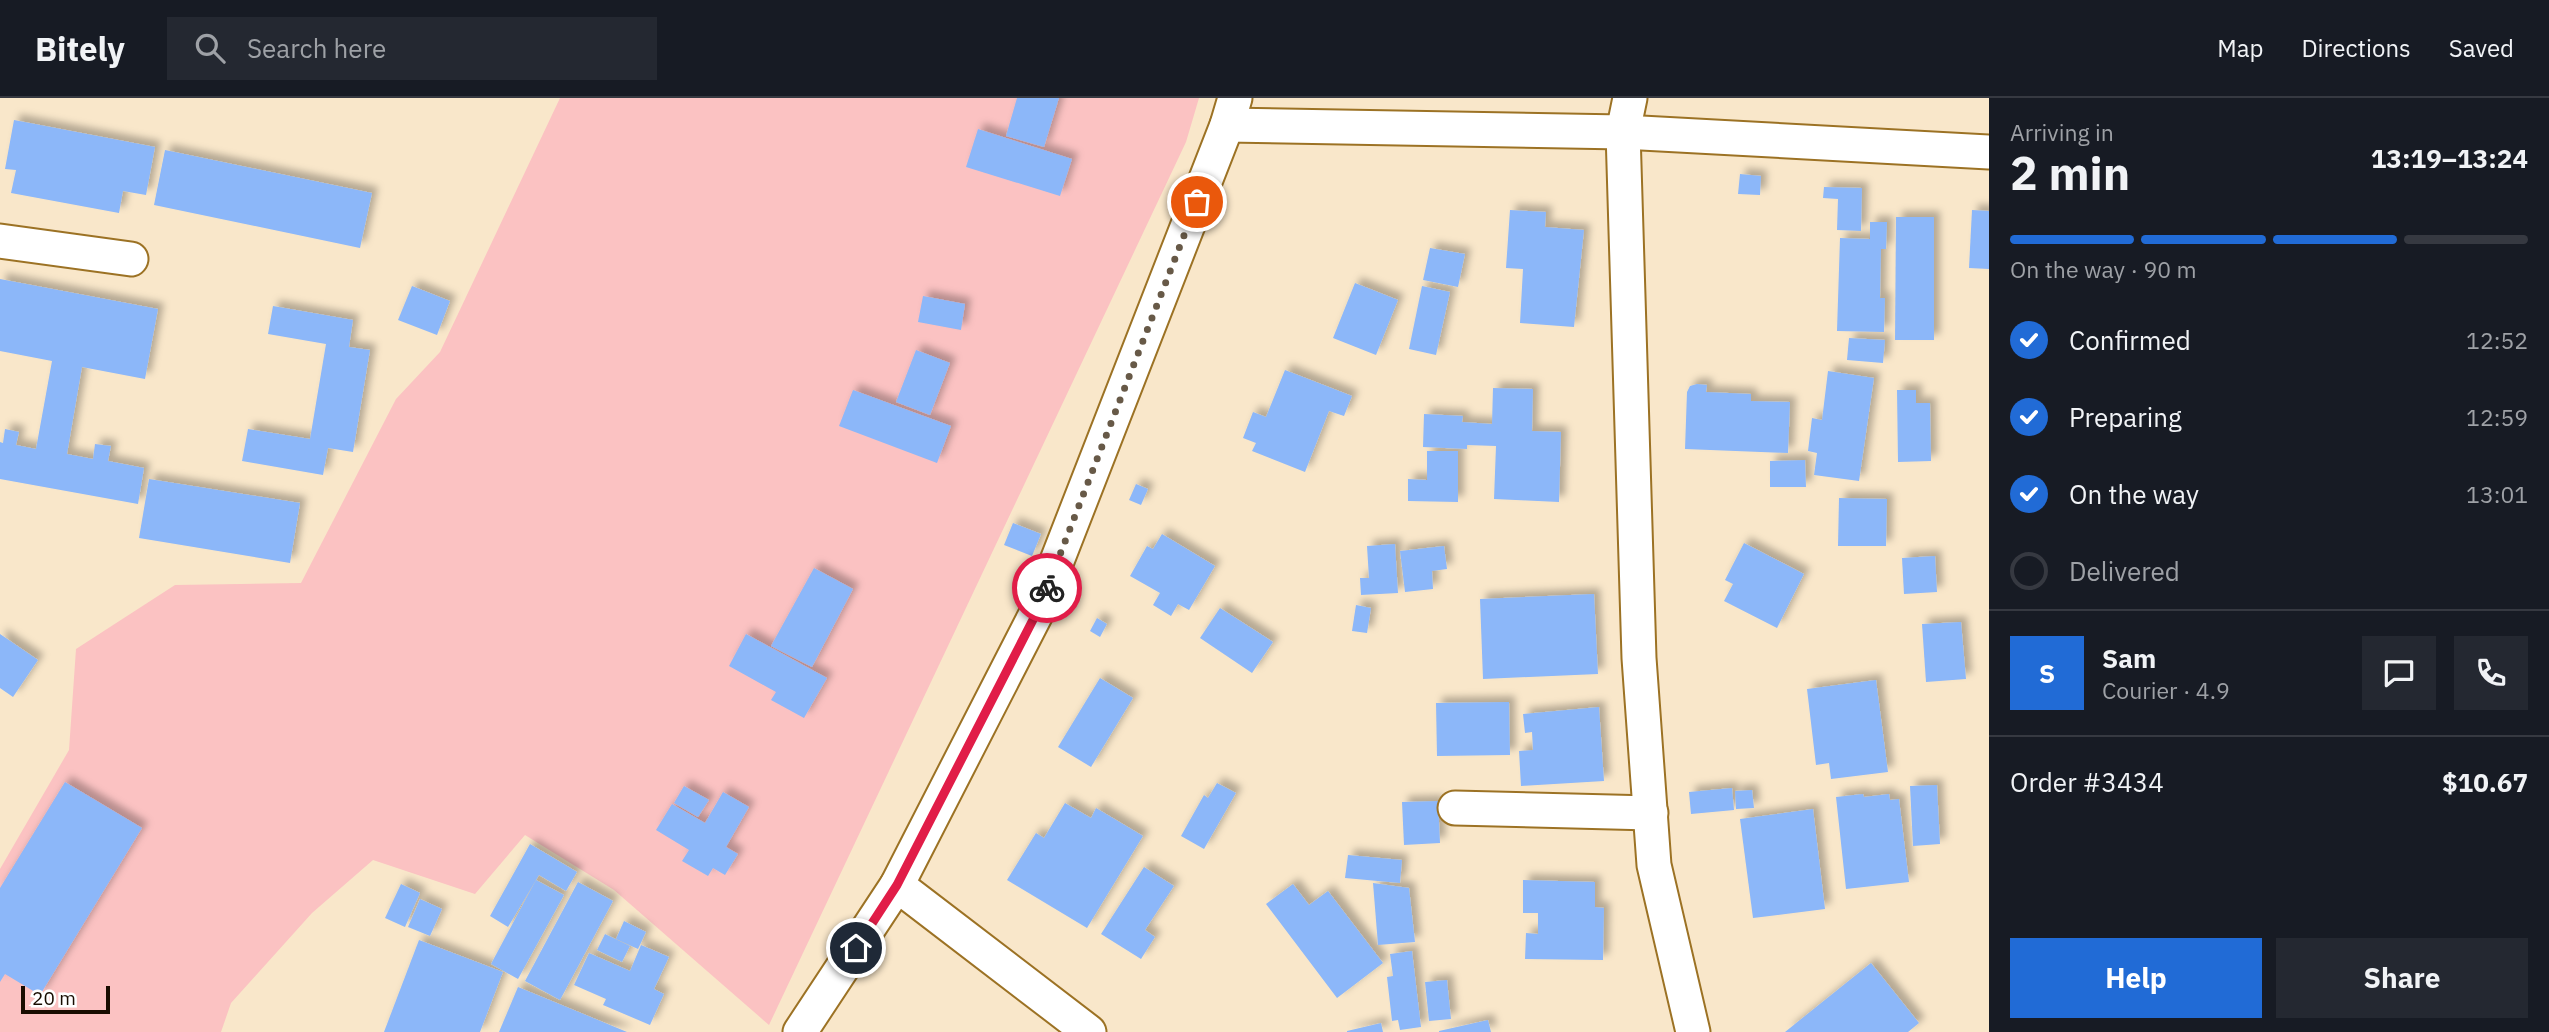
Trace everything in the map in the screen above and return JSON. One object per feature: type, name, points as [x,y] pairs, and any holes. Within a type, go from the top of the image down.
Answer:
[{"type":"street","points":[[1630,98],[1623,132],[1639,659],[1654,865],[1693,1032]]},
{"type":"street","points":[[800,1032],[897,885],[1037,612],[1231,112],[1989,152]]},
{"type":"street","points":[[0,241],[131,259]]},
{"type":"street","points":[[1455,808],[1651,813]]},
{"type":"street","points":[[897,885],[1089,1032]]},
{"type":"shaded area","points":[[560,98],[1199,98],[1186,142],[769,1025],[614,890],[525,835],[475,894],[373,860],[312,913],[231,1003],[221,1032],[0,1032],[0,869],[69,750],[76,649],[175,585],[301,583],[396,399],[440,352]]},
{"type":"building","points":[[1017,98],[1059,98],[1044,147],[1006,136]]},
{"type":"building","points":[[14,120],[155,147],[146,195],[123,191],[119,213],[11,193],[16,170],[5,169]]},
{"type":"building","points":[[978,129],[1072,159],[1060,196],[966,167]]},
{"type":"building","points":[[165,150],[372,193],[360,248],[154,205]]},
{"type":"building","points":[[1740,174],[1761,176],[1760,195],[1738,194]]},
{"type":"building","points":[[1824,187],[1862,188],[1861,231],[1837,230],[1838,199],[1823,198]]},
{"type":"building","points":[[1510,210],[1546,212],[1545,227],[1584,230],[1574,327],[1520,323],[1523,269],[1506,268]]},
{"type":"building","points":[[1972,210],[1989,211],[1989,269],[1969,268]]},
{"type":"building","points":[[1896,217],[1934,217],[1934,340],[1895,340]]},
{"type":"building","points":[[1870,222],[1887,222],[1886,249],[1881,249],[1880,298],[1885,298],[1884,332],[1837,331],[1840,238],[1870,239]]},
{"type":"building","points":[[1430,248],[1465,254],[1458,287],[1423,280]]},
{"type":"building","points":[[0,279],[158,309],[145,379],[82,367],[67,454],[93,459],[95,444],[111,446],[108,461],[144,468],[138,504],[0,479],[0,442],[3,443],[5,429],[19,432],[16,445],[36,449],[52,361],[0,351]]},
{"type":"building","points":[[1355,283],[1398,300],[1376,355],[1333,338]]},
{"type":"building","points":[[412,286],[450,301],[437,335],[398,320]]},
{"type":"building","points":[[1422,286],[1450,292],[1436,355],[1409,349]]},
{"type":"building","points":[[923,296],[965,304],[961,330],[918,322]]},
{"type":"building","points":[[273,306],[353,320],[349,347],[370,350],[353,452],[328,448],[323,475],[242,461],[248,429],[310,439],[326,344],[268,334]]},
{"type":"building","points":[[1849,338],[1885,340],[1883,363],[1847,360]]},
{"type":"building","points":[[916,350],[950,363],[930,415],[896,402]]},
{"type":"building","points":[[1285,370],[1352,396],[1344,416],[1329,411],[1305,472],[1252,451],[1256,443],[1243,438],[1253,412],[1266,417]]},
{"type":"building","points":[[1828,371],[1874,378],[1859,481],[1814,475],[1817,453],[1808,451],[1812,418],[1822,420]]},
{"type":"building","points":[[1707,385],[1706,392],[1751,394],[1751,401],[1790,402],[1788,453],[1685,449],[1687,392],[1690,386]]},
{"type":"building","points":[[1493,388],[1533,389],[1532,431],[1561,432],[1559,502],[1494,499],[1496,446],[1467,445],[1467,449],[1423,447],[1424,414],[1463,416],[1462,422],[1492,424]]},
{"type":"building","points":[[853,390],[951,426],[937,463],[839,426]]},
{"type":"building","points":[[1897,390],[1916,390],[1916,403],[1930,403],[1931,461],[1898,462]]},
{"type":"building","points":[[1427,451],[1458,451],[1458,502],[1408,501],[1408,479],[1427,480]]},
{"type":"building","points":[[1805,460],[1806,487],[1770,487],[1770,461]]},
{"type":"building","points":[[149,479],[300,503],[290,563],[139,538]]},
{"type":"building","points":[[1136,484],[1148,489],[1141,505],[1129,500]]},
{"type":"building","points":[[1839,498],[1887,499],[1886,546],[1838,546]]},
{"type":"building","points":[[1013,523],[1041,534],[1032,556],[1004,545]]},
{"type":"building","points":[[1162,534],[1215,566],[1189,610],[1178,604],[1171,616],[1153,605],[1160,593],[1130,576],[1147,546],[1153,549]]},
{"type":"building","points":[[1744,543],[1804,574],[1777,628],[1724,601],[1733,584],[1725,580]]},
{"type":"building","points":[[1395,544],[1398,593],[1361,595],[1360,578],[1369,578],[1367,546]]},
{"type":"building","points":[[1444,546],[1447,569],[1432,571],[1433,589],[1405,592],[1400,551]]},
{"type":"building","points":[[1935,556],[1937,592],[1904,594],[1902,558]]},
{"type":"building","points":[[814,568],[853,589],[812,667],[771,646]]},
{"type":"building","points":[[1594,594],[1598,674],[1483,679],[1480,599]]},
{"type":"building","points":[[1356,605],[1371,608],[1367,633],[1352,631]]},
{"type":"building","points":[[1220,608],[1273,642],[1252,673],[1200,638]]},
{"type":"building","points":[[1097,618],[1107,624],[1100,637],[1090,631]]},
{"type":"building","points":[[1961,622],[1966,679],[1926,682],[1922,624]]},
{"type":"building","points":[[0,634],[38,660],[13,697],[0,688]]},
{"type":"building","points":[[746,634],[827,678],[804,718],[771,700],[776,692],[729,666]]},
{"type":"building","points":[[1100,678],[1133,698],[1091,767],[1058,747]]},
{"type":"building","points":[[1876,680],[1888,772],[1831,779],[1829,763],[1816,765],[1807,689]]},
{"type":"building","points":[[1509,702],[1510,755],[1437,756],[1436,703]]},
{"type":"building","points":[[1599,707],[1604,781],[1521,786],[1519,751],[1533,750],[1532,732],[1525,733],[1523,714]]},
{"type":"building","points":[[65,782],[142,828],[40,995],[5,974],[0,982],[0,888]]},
{"type":"building","points":[[1217,783],[1236,793],[1204,849],[1181,836],[1204,795],[1208,798]]},
{"type":"building","points":[[1937,785],[1940,844],[1913,846],[1910,786]]},
{"type":"building","points":[[684,786],[709,800],[698,817],[674,803]]},
{"type":"building","points":[[1732,788],[1734,810],[1691,814],[1689,792]]},
{"type":"building","points":[[1752,790],[1754,808],[1736,809],[1735,791]]},
{"type":"building","points":[[723,792],[749,807],[726,847],[738,854],[725,875],[713,868],[708,876],[682,861],[689,850],[656,830],[672,804],[705,823]]},
{"type":"building","points":[[1863,794],[1864,797],[1889,794],[1890,800],[1899,799],[1909,882],[1846,889],[1836,797]]},
{"type":"building","points":[[1438,801],[1440,843],[1404,845],[1402,802]]},
{"type":"building","points":[[1065,803],[1091,818],[1096,808],[1143,836],[1087,928],[1007,880],[1036,833],[1044,838]]},
{"type":"building","points":[[1813,809],[1825,909],[1753,918],[1740,819]]},
{"type":"building","points":[[530,844],[577,872],[566,891],[539,875],[508,927],[490,916]]},
{"type":"building","points":[[1348,855],[1402,860],[1400,883],[1345,878]]},
{"type":"building","points":[[1144,867],[1174,886],[1145,930],[1155,937],[1141,959],[1101,934]]},
{"type":"building","points":[[536,880],[564,895],[518,979],[491,964]]},
{"type":"building","points":[[1523,880],[1595,882],[1595,907],[1604,908],[1603,960],[1525,959],[1526,933],[1538,934],[1538,913],[1523,913]]},
{"type":"building","points":[[578,882],[613,901],[560,1000],[525,981]]},
{"type":"building","points":[[1373,883],[1409,888],[1415,942],[1378,945]]},
{"type":"building","points":[[401,884],[420,893],[405,927],[385,918]]},
{"type":"building","points":[[1293,884],[1309,905],[1328,891],[1383,963],[1337,998],[1266,904]]},
{"type":"building","points":[[420,899],[442,909],[430,936],[408,927]]},
{"type":"building","points":[[624,921],[646,932],[638,949],[616,939]]},
{"type":"building","points":[[605,934],[630,946],[622,962],[597,950]]},
{"type":"building","points":[[419,940],[503,972],[480,1032],[384,1032]]},
{"type":"building","points":[[641,945],[669,957],[654,989],[664,994],[650,1025],[603,1005],[606,999],[574,985],[589,953],[630,971]]},
{"type":"building","points":[[1412,951],[1421,1027],[1400,1030],[1398,1020],[1392,1021],[1387,977],[1393,976],[1390,954]]},
{"type":"building","points":[[1871,963],[1919,1023],[1908,1032],[1785,1032]]},
{"type":"building","points":[[1447,980],[1451,1019],[1429,1021],[1425,982]]},
{"type":"building","points":[[518,987],[627,1032],[499,1032]]},
{"type":"building","points":[[1488,1020],[1491,1032],[1439,1032],[1439,1031]]},
{"type":"building","points":[[1381,1023],[1383,1032],[1347,1032],[1347,1031]]},
{"type":"way so far","points":[[1047,588],[1197,202]]},
{"type":"route","points":[[856,948],[897,885],[1047,588]]}]
